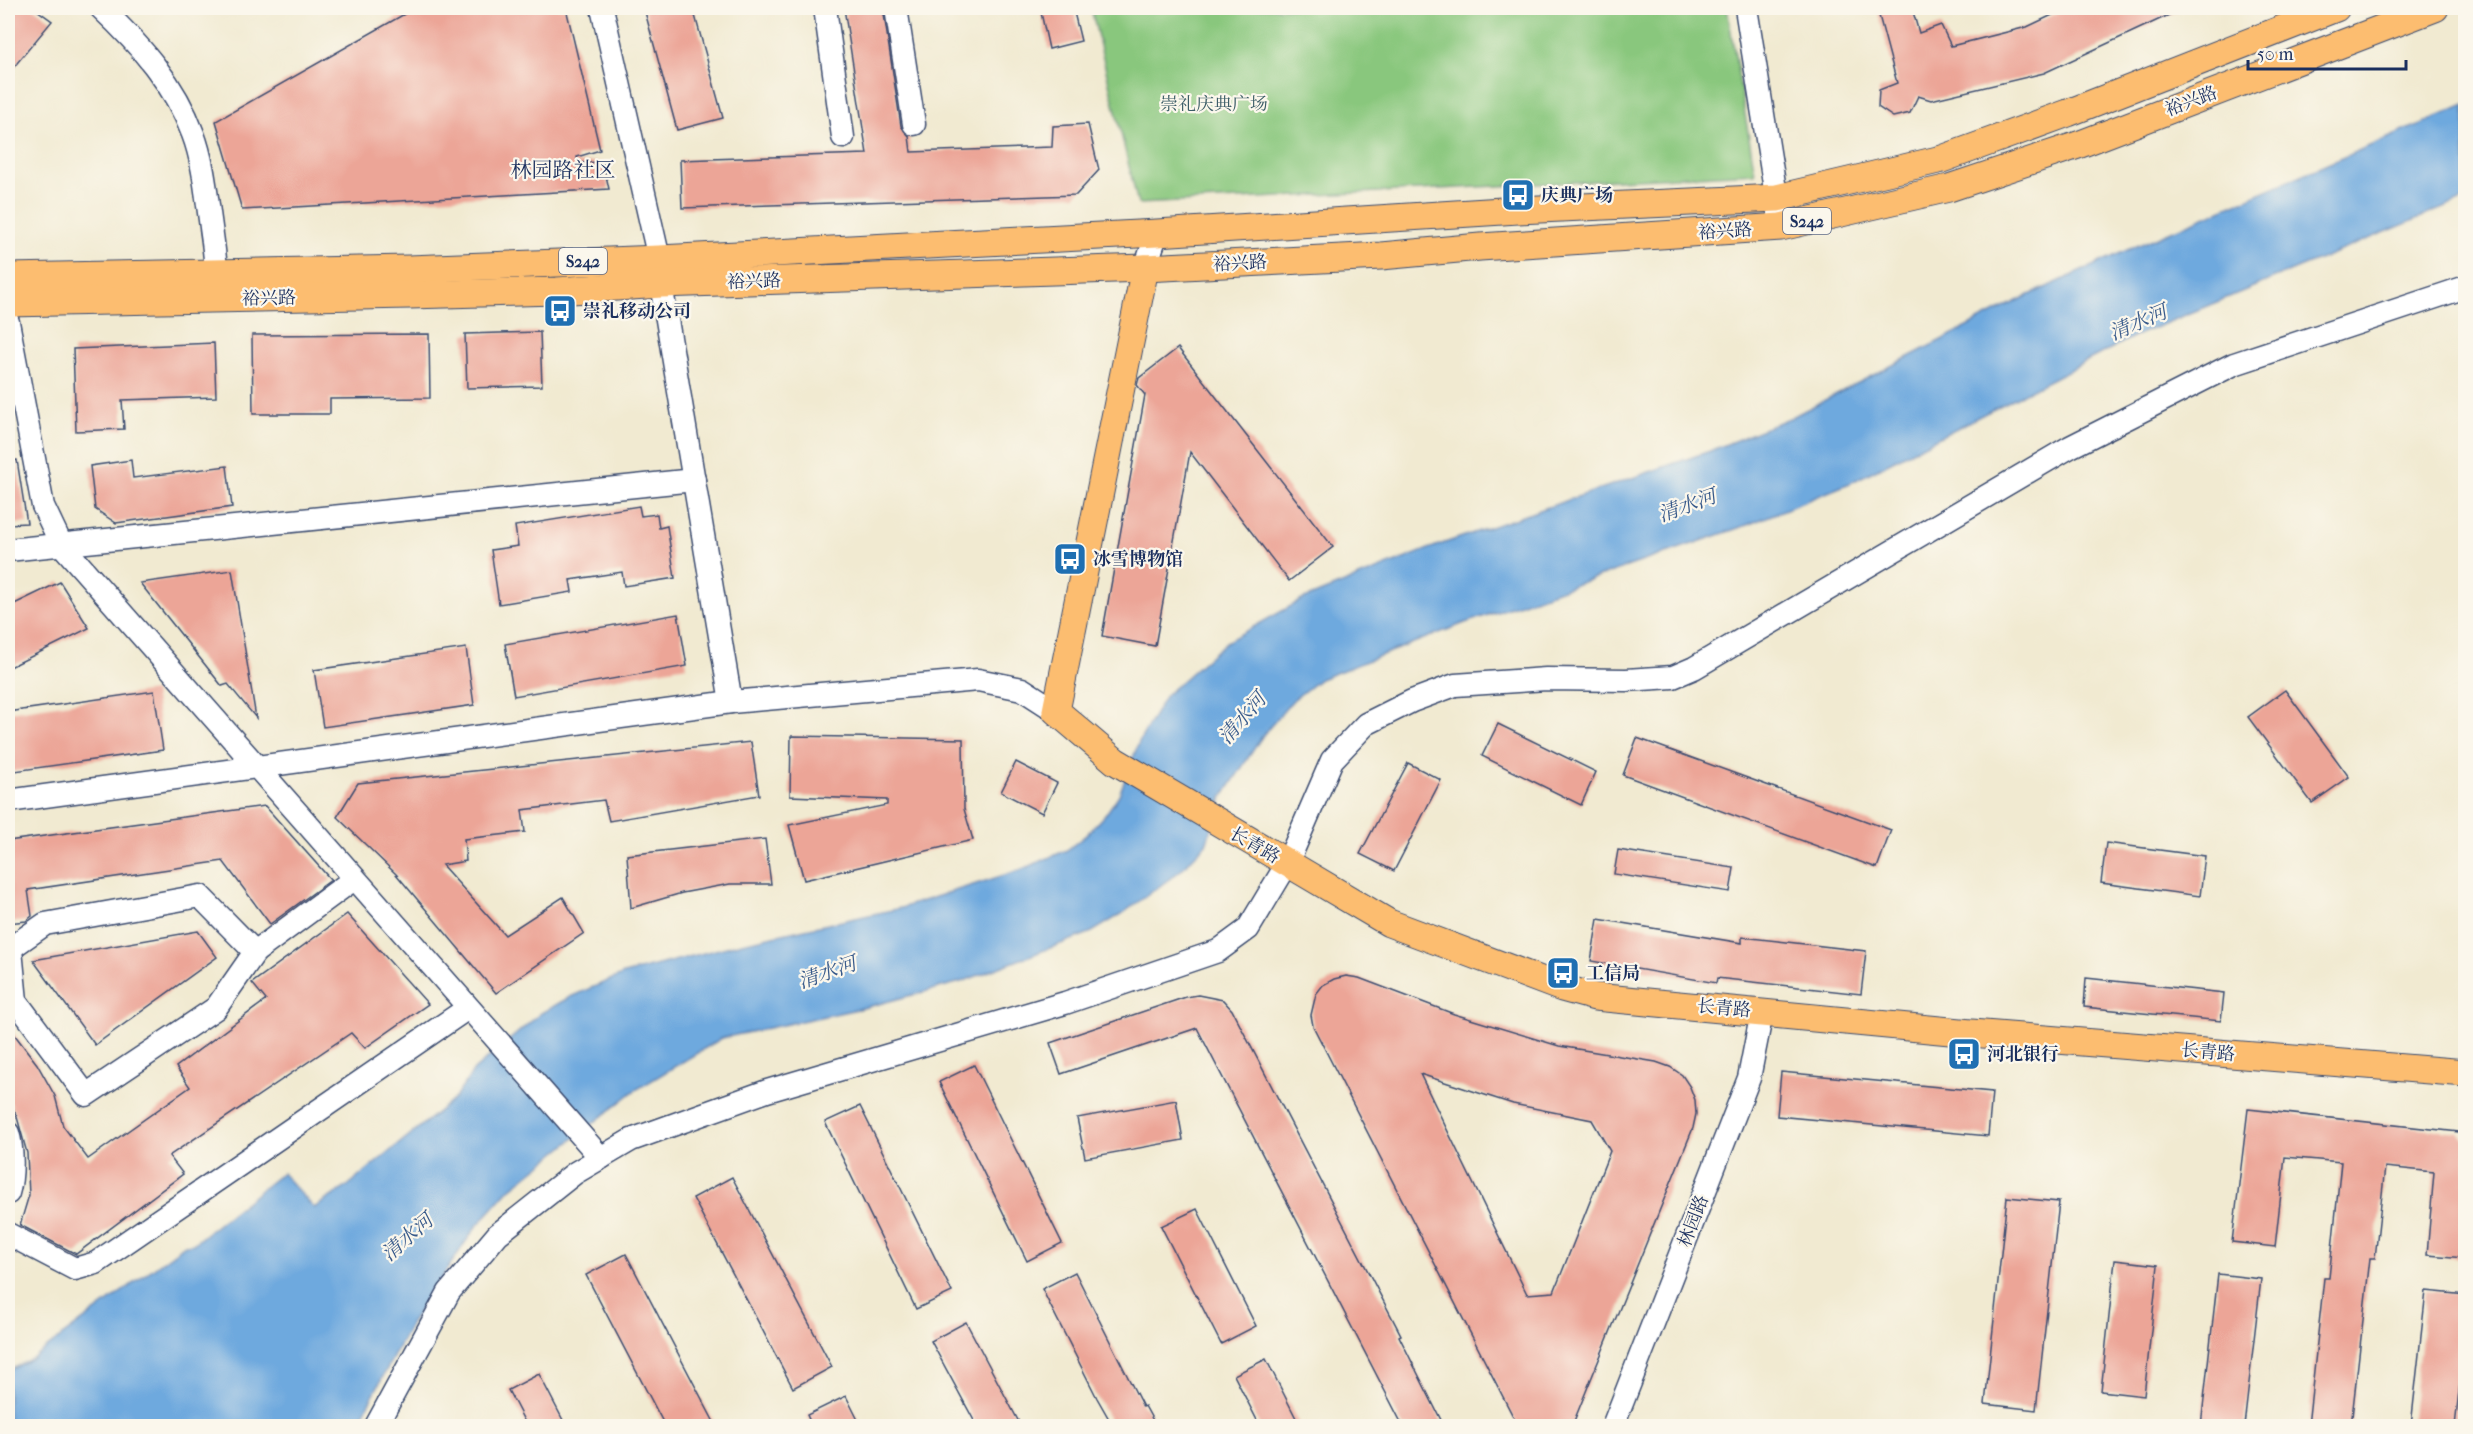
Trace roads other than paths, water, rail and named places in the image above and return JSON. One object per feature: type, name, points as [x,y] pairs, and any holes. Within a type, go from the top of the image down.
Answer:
[{"type":"main road","name":"裕兴路","points":[[8,303],[557,291],[660,272],[1157,233],[1518,210],[1778,198],[1942,159],[2068,113],[2336,8]]},
{"type":"main road","name":"裕兴路","points":[[8,277],[409,268],[660,272],[1145,268],[1381,256],[1480,247],[1781,227],[1949,188],[2078,145],[2435,8]]},
{"type":"main road","points":[[1056,711],[1145,268]]},
{"type":"main road","name":"长青路","points":[[1056,711],[1115,761],[1389,923],[1562,988],[1595,997],[1971,1033],[2466,1073]]},
{"type":"street","points":[[101,8],[151,59],[177,98],[194,135],[205,184],[217,272],[217,299]]},
{"type":"street","points":[[602,8],[660,272],[731,702]]},
{"type":"street","points":[[825,8],[843,136]]},
{"type":"street","points":[[896,8],[914,124]]},
{"type":"street","points":[[1746,8],[1781,227]]},
{"type":"street","points":[[1145,268],[1157,233]]},
{"type":"street","points":[[376,1426],[449,1292],[498,1234],[575,1173],[631,1140],[767,1091],[1065,1003],[1218,951],[1248,929],[1287,864],[1332,760],[1366,724],[1412,701],[1455,685],[1546,679],[1626,680],[1673,677],[1695,668],[2070,447],[2234,364],[2466,288]]},
{"type":"street","points":[[8,322],[43,506],[61,544],[601,1158]]},
{"type":"street","points":[[8,550],[694,480]]},
{"type":"street","points":[[8,801],[731,702],[978,680],[1022,689],[1056,711]]},
{"type":"street","points":[[255,952],[200,896],[45,924],[9,950],[16,1001],[86,1095],[216,1008],[255,952],[354,879]]},
{"type":"street","points":[[8,1234],[75,1269],[96,1263],[468,1008]]},
{"type":"street","name":"林园路","points":[[1613,1426],[1749,1078],[1762,1012]]},
{"type":"street","points":[[8,1133],[10,1141],[8,1193]]},
{"type":"water","name":"清水河","points":[[2465,105],[2465,199],[2135,336],[1850,483],[1747,525],[1465,623],[1320,679],[1293,700],[1263,735],[1222,798],[1206,844],[1180,871],[1122,914],[1092,932],[961,982],[867,1007],[722,1038],[634,1091],[510,1189],[475,1228],[411,1323],[357,1426],[8,1426],[8,1371],[31,1359],[185,1245],[193,1244],[282,1173],[314,1208],[345,1188],[455,1098],[474,1070],[541,1013],[570,997],[624,974],[742,943],[901,908],[1020,870],[1067,850],[1086,835],[1119,795],[1139,742],[1166,695],[1226,642],[1302,600],[1436,546],[1710,451],[1792,417],[2021,299],[2125,251]]},
{"type":"place","name":"庆典广场","points":[[1518,195]]},
{"type":"place","name":"崇礼移动公司","points":[[560,311]]},
{"type":"place","name":"冰雪博物馆","points":[[1070,559]]},
{"type":"place","name":"工信局","points":[[1563,973]]},
{"type":"place","name":"河北银行","points":[[1964,1054]]},
{"type":"district","name":"林园路社区","points":[[563,170]]},
{"type":"park label","name":"崇礼庆典广场","points":[[1214,104]]}]
